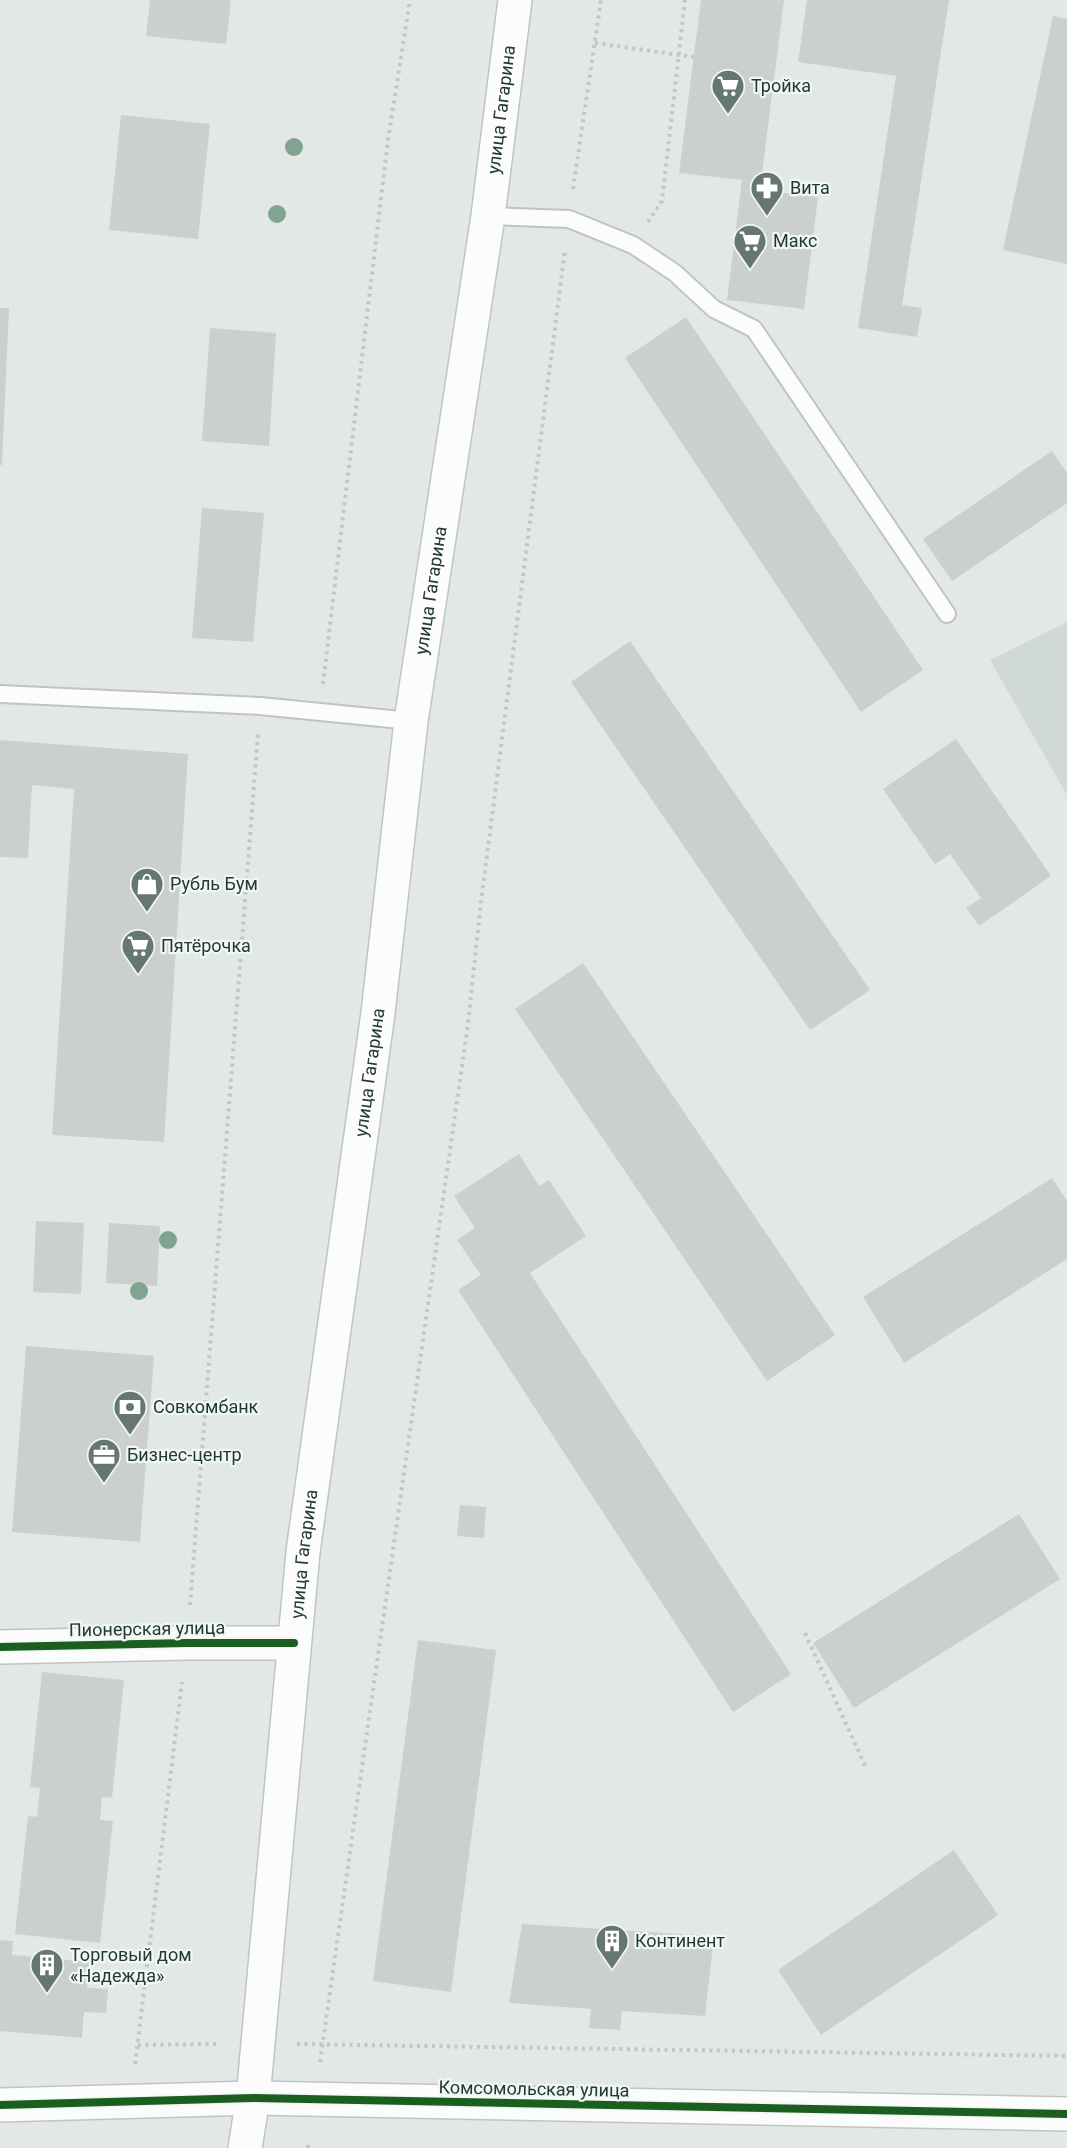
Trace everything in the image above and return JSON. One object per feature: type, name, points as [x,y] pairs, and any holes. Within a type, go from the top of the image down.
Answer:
[{"type":"main road","name":"улица Гагарина","points":[[245,2148],[254,2098],[303,1551],[378,1012],[411,721],[488,216],[515,0]]},
{"type":"main road","name":"Пионерская улица","points":[[0,1647],[187,1642],[294,1643]]},
{"type":"main road","name":"Комсомольская улица","points":[[0,2104],[254,2098],[1067,2114]]},
{"type":"lane","points":[[488,216],[569,219],[633,245],[675,273],[714,309],[754,329],[947,614]]},
{"type":"lane","points":[[0,694],[260,706],[411,721]]},
{"type":"path","points":[[319,711],[388,140],[410,0]]},
{"type":"path","points":[[319,2066],[466,1035],[569,219],[601,0]]},
{"type":"path","points":[[633,245],[662,201],[685,0]]},
{"type":"path","points":[[595,43],[694,57]]},
{"type":"path","points":[[131,2100],[187,1642],[260,706]]},
{"type":"path","points":[[805,1633],[866,1768]]},
{"type":"path","points":[[138,2045],[216,2044]]},
{"type":"path","points":[[292,2044],[1067,2056]]},
{"type":"shaded area","points":[[1067,622],[1067,795],[990,660]]},
{"type":"building","points":[[150,0],[231,0],[226,44],[146,36]]},
{"type":"building","name":"Тройка","points":[[701,0],[784,0],[760,190],[818,197],[804,309],[727,300],[742,180],[679,173]]},
{"type":"building","points":[[807,0],[949,0],[902,305],[922,308],[917,337],[858,328],[896,76],[798,62]]},
{"type":"building","points":[[1053,16],[1067,19],[1067,264],[1003,250]]},
{"type":"building","points":[[121,115],[210,124],[198,239],[109,230]]},
{"type":"building","points":[[0,308],[9,308],[2,465],[0,465]]},
{"type":"building","points":[[686,317],[923,670],[861,712],[625,358]]},
{"type":"building","points":[[210,328],[276,333],[269,446],[202,441]]},
{"type":"building","points":[[1052,451],[1067,473],[1067,503],[952,581],[923,539]]},
{"type":"building","points":[[202,508],[264,513],[253,642],[192,638]]},
{"type":"building","points":[[630,641],[870,990],[810,1030],[571,682]]},
{"type":"building","points":[[956,739],[1051,876],[979,926],[966,908],[981,898],[950,854],[935,864],[883,789]]},
{"type":"building","points":[[0,740],[188,754],[164,1142],[52,1135],[74,789],[32,785],[28,858],[0,857]]},
{"type":"building","points":[[583,963],[835,1335],[767,1381],[515,1009]]},
{"type":"building","points":[[519,1154],[539,1186],[549,1180],[586,1236],[530,1273],[791,1674],[733,1712],[458,1290],[481,1275],[457,1240],[475,1228],[454,1196]]},
{"type":"building","points":[[1052,1178],[1067,1201],[1067,1259],[904,1363],[863,1297]]},
{"type":"building","points":[[36,1221],[84,1223],[81,1294],[33,1292]]},
{"type":"building","points":[[109,1223],[160,1226],[157,1286],[106,1283]]},
{"type":"building","points":[[26,1346],[154,1356],[140,1542],[12,1532]]},
{"type":"building","points":[[460,1505],[486,1507],[484,1538],[457,1536]]},
{"type":"building","points":[[1019,1514],[1060,1579],[854,1708],[813,1643]]},
{"type":"building","points":[[418,1640],[496,1650],[451,1992],[373,1981]]},
{"type":"building","points":[[42,1672],[124,1680],[112,1798],[102,1797],[100,1820],[113,1821],[100,1943],[15,1934],[28,1816],[37,1817],[40,1788],[30,1787]]},
{"type":"building","points":[[954,1850],[998,1915],[821,2035],[778,1970]]},
{"type":"building","name":"Континент","points":[[522,1924],[714,1936],[705,2016],[622,2011],[620,2030],[589,2028],[591,2009],[509,2003]]},
{"type":"building","name":"Торговый дом «Надежда»","points":[[0,1940],[13,1941],[12,1955],[89,1962],[87,1988],[108,1989],[106,2013],[84,2012],[82,2038],[0,2031]]},
{"type":"cycle path","points":[[0,1647],[294,1643]]},
{"type":"cycle path","points":[[0,2105],[253,2098],[1067,2114]]},
{"type":"place","name":"Тройка","points":[[728,115]]},
{"type":"place","name":"Вита","points":[[767,217]]},
{"type":"place","name":"Макс","points":[[750,270]]},
{"type":"place","name":"Рубль Бум","points":[[147,913]]},
{"type":"place","name":"Пятёрочка","points":[[138,975]]},
{"type":"place","name":"Совкомбанк","points":[[130,1436]]},
{"type":"place","name":"Бизнес-центр","points":[[104,1484]]},
{"type":"place","name":"Континент","points":[[612,1970]]},
{"type":"place","name":"Торговый дом «Надежда»","points":[[47,1994]]}]
